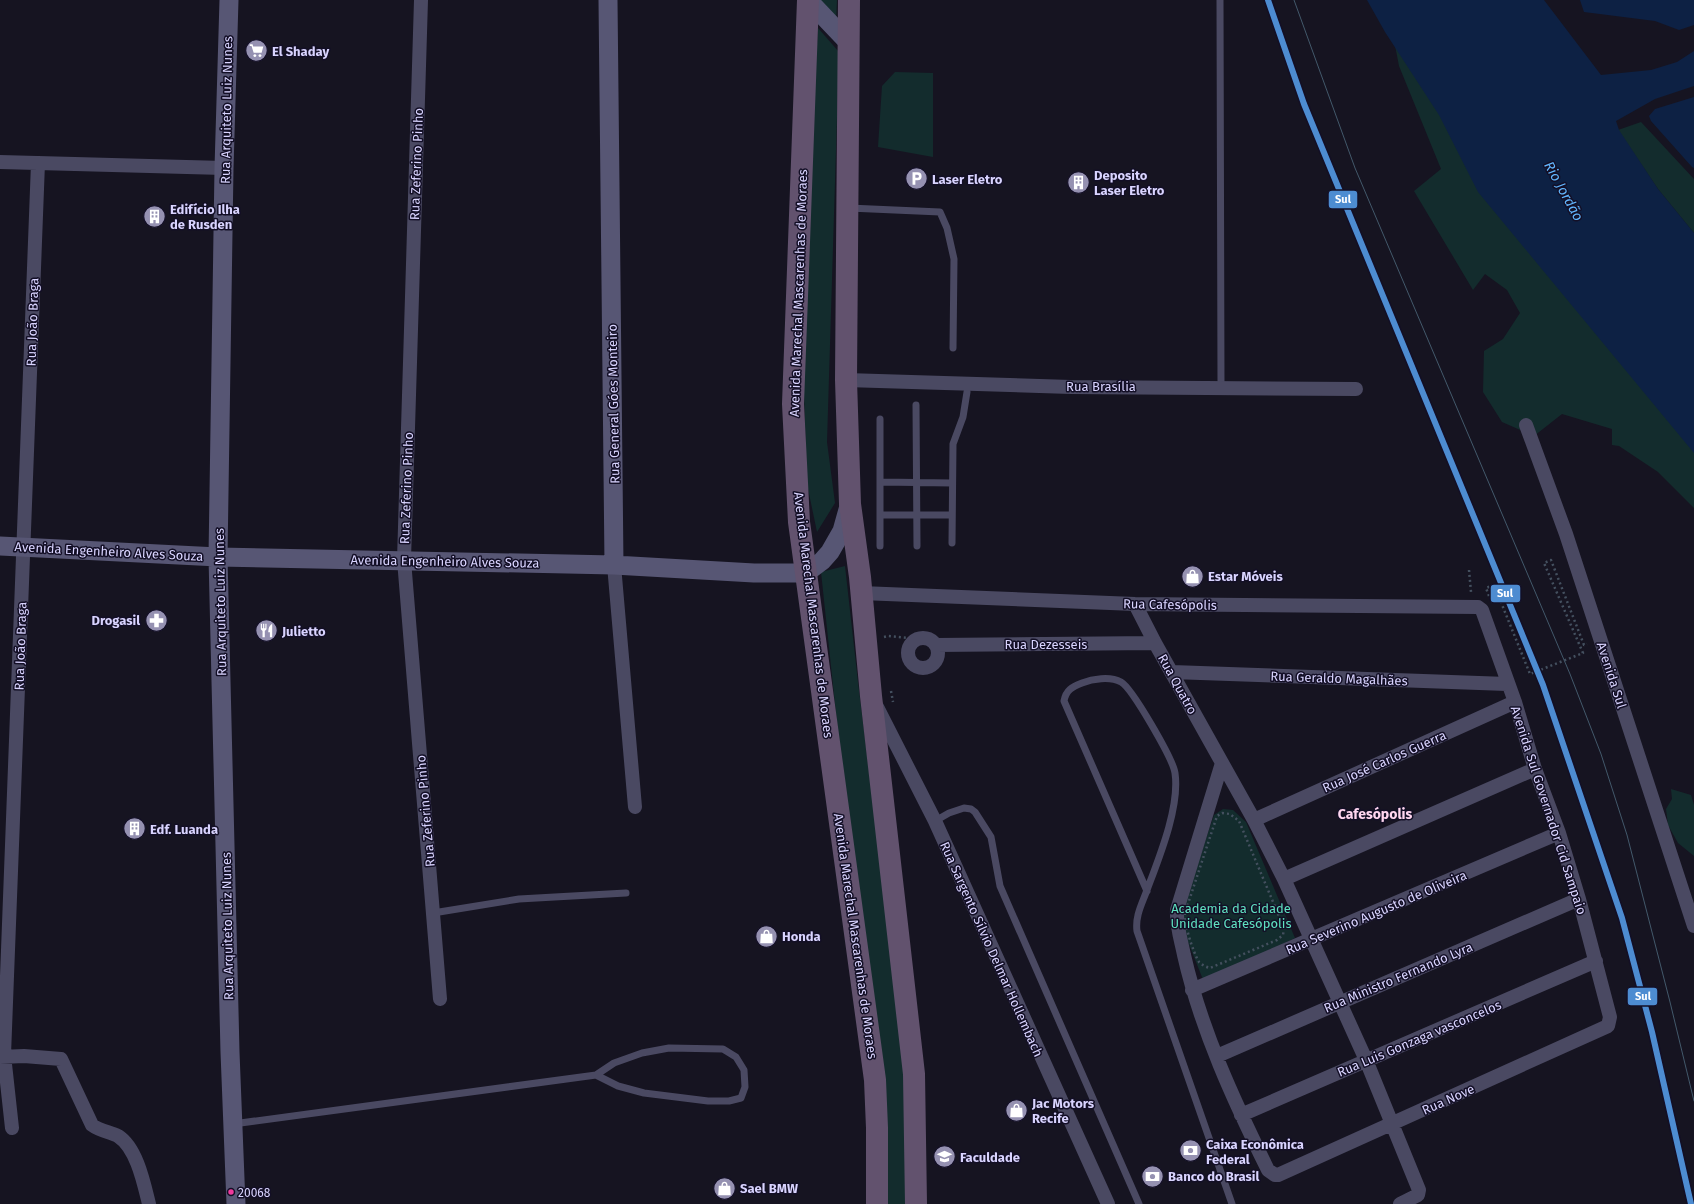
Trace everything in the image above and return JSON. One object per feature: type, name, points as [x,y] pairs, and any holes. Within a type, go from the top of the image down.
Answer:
[{"type":"highway","name":"Avenida Marechal Mascarenhas de Moraes","points":[[808,0],[793,404],[799,522],[875,1080],[877,1128],[877,1204]]},
{"type":"highway","points":[[849,0],[846,380],[850,504],[914,1074],[916,1204]]},
{"type":"main road","name":"Rua Arquiteto Luiz Nunes","points":[[229,0],[224,168],[218,557],[236,1204]]},
{"type":"main road","name":"Rua General Góes Monteiro","points":[[608,0],[614,565]]},
{"type":"main road","points":[[808,0],[848,42]]},
{"type":"main road","points":[[806,573],[822,561],[830,552],[842,531],[850,504]]},
{"type":"main road","name":"Avenida Engenheiro Alves Souza","points":[[0,546],[24,546],[218,557],[614,565],[806,573]]},
{"type":"street","name":"Rua Zeferino Pinho","points":[[421,0],[404,560],[440,999]]},
{"type":"street","points":[[0,162],[224,168]]},
{"type":"street","name":"Rua João Braga","points":[[12,1128],[2,1056],[24,546],[38,163]]},
{"type":"street","name":"Rua Brasília","points":[[846,380],[967,388],[1071,386],[1356,389]]},
{"type":"street","name":"Avenida Sul","points":[[1526,426],[1566,534],[1694,926]]},
{"type":"street","name":"Rua General Góes Monteiro","points":[[614,565],[635,807]]},
{"type":"street","name":"Rua Cafesópolis","points":[[861,593],[1135,604],[1475,607]]},
{"type":"street","name":"Rua Quatro","points":[[1135,604],[1155,643],[1254,820],[1284,878],[1341,1002],[1419,1190],[1418,1195],[1400,1204]]},
{"type":"street","name":"Avenida Sul Governador Cid Sampaio","points":[[1475,607],[1482,610],[1507,684],[1515,702],[1535,768],[1559,833],[1579,899],[1610,1017]]},
{"type":"street","points":[[918,639],[928,639],[936,645],[938,654],[934,663],[926,667],[916,666],[910,659],[909,650],[914,641],[918,639]]},
{"type":"street","name":"Rua Dezesseis","points":[[936,645],[1155,643]]},
{"type":"street","name":"Rua Geraldo Magalhães","points":[[1172,672],[1507,684]]},
{"type":"street","name":"Rua Sargento Sílvio Delmar Hollembach","points":[[871,696],[935,822],[1108,1204]]},
{"type":"street","name":"Rua José Carlos Guerra","points":[[1254,820],[1515,702]]},
{"type":"street","points":[[1222,763],[1177,910],[1177,923],[1192,990],[1241,1115]]},
{"type":"street","points":[[1284,878],[1535,768]]},
{"type":"street","name":"Rua Severino Augusto de Oliveira","points":[[1192,990],[1312,940],[1559,833]]},
{"type":"street","name":"Rua Ministro Fernando Lyra","points":[[1217,1056],[1579,899]]},
{"type":"street","name":"Rua Luis Gonzaga vasconcelos","points":[[1241,1115],[1596,961]]},
{"type":"street","name":"Rua Nove","points":[[1241,1115],[1268,1170],[1275,1175],[1278,1175],[1602,1030],[1608,1026],[1610,1017]]},
{"type":"street","points":[[2,1056],[41,1056],[61,1059],[92,1125],[120,1137],[134,1155],[143,1177],[149,1204]]},
{"type":"lane","points":[[1220,0],[1221,387]]},
{"type":"lane","points":[[848,208],[940,212],[947,228],[954,259],[953,348]]},
{"type":"lane","points":[[952,544],[953,444],[963,417],[967,388]]},
{"type":"lane","points":[[916,405],[917,546]]},
{"type":"lane","points":[[880,418],[880,546]]},
{"type":"lane","points":[[880,482],[952,483]]},
{"type":"lane","points":[[880,515],[952,515]]},
{"type":"lane","points":[[1147,891],[1064,701],[1065,694],[1069,689],[1084,682],[1102,679],[1122,682],[1144,711],[1175,770],[1175,803],[1161,851],[1147,891],[1138,914],[1137,931],[1232,1204]]},
{"type":"lane","points":[[935,822],[954,811],[964,808],[971,809],[975,812],[991,837],[1000,886],[1139,1204]]},
{"type":"lane","points":[[433,913],[519,899],[626,893]]},
{"type":"lane","points":[[233,1124],[596,1075],[614,1063],[649,1052],[670,1048],[723,1049],[736,1057],[744,1070],[745,1087],[741,1098],[729,1101],[708,1101],[644,1093],[618,1086],[596,1075]]},
{"type":"path","points":[[1492,602],[1486,588],[1494,585],[1530,674],[1583,653],[1544,563],[1551,560],[1584,645]]},
{"type":"path","points":[[1469,570],[1475,607]]},
{"type":"path","points":[[885,644],[884,637],[888,636],[918,639]]},
{"type":"path","points":[[890,684],[894,707]]},
{"type":"path","points":[[1222,813],[1230,814],[1239,821],[1284,928],[1283,935],[1277,940],[1210,968],[1206,967],[1200,962],[1185,927],[1184,919],[1217,816],[1222,813]]},
{"type":"green space","points":[[817,0],[837,0],[836,23]]},
{"type":"green space","points":[[1388,9],[1694,413],[1694,508],[1658,472],[1619,446],[1612,445],[1612,429],[1562,414],[1534,436],[1502,422],[1483,392],[1484,351],[1503,339],[1520,313],[1507,290],[1485,274],[1473,290],[1414,191],[1441,169],[1399,66]]},
{"type":"green space","points":[[818,28],[839,52],[827,442],[835,503],[817,532],[807,484],[803,364],[810,230],[812,126]]},
{"type":"green space","points":[[895,72],[933,73],[933,157],[878,147],[882,86]]},
{"type":"green space","points":[[1641,122],[1694,179],[1694,233],[1658,189],[1618,130]]},
{"type":"green space","points":[[845,566],[898,1006],[907,1109],[909,1204],[882,1204],[840,751],[821,572]]},
{"type":"green space","points":[[1671,789],[1691,795],[1694,805],[1694,856],[1678,843],[1668,825],[1666,809],[1672,799]]},
{"type":"green space","name":"Academia da Cidade Unidade Cafesópolis","points":[[1223,809],[1233,810],[1246,822],[1295,938],[1204,982],[1180,922],[1180,915],[1214,815]]},
{"type":"water","name":"Rio Jordão","points":[[1367,0],[1544,0],[1601,75],[1651,70],[1677,62],[1694,51],[1694,86],[1655,99],[1616,121],[1619,130],[1658,189],[1694,233],[1694,453],[1478,192],[1439,115],[1385,32]]},
{"type":"water","points":[[1580,0],[1694,0],[1694,25],[1679,30],[1655,21],[1584,12]]},
{"type":"water","points":[[1694,97],[1694,168],[1651,121],[1649,116],[1655,109]]},
{"type":"tram line","points":[[1294,0],[1355,168],[1570,674],[1601,754],[1627,835],[1694,1101]]},
{"type":"metro line","name":"Sul","points":[[1268,0],[1304,104],[1543,685],[1622,918],[1652,1032],[1691,1204]]},
{"type":"place","name":"El Shaday","points":[[257,51]]},
{"type":"place","name":"Laser Eletro","points":[[917,179]]},
{"type":"place","name":"Deposito Laser Eletro","points":[[1078,182]]},
{"type":"place","name":"Edifício Ilha de Rusden","points":[[154,216]]},
{"type":"place","name":"Estar Móveis","points":[[1193,576]]},
{"type":"place","name":"Drogasil","points":[[156,620]]},
{"type":"place","name":"Julietto","points":[[267,631]]},
{"type":"place","name":"Edf. Luanda","points":[[134,829]]},
{"type":"place","name":"Honda","points":[[767,936]]},
{"type":"place","name":"Jac Motors Recife","points":[[1017,1110]]},
{"type":"place","name":"Caixa Econômica Federal","points":[[1190,1151]]},
{"type":"place","name":"Faculdade","points":[[944,1157]]},
{"type":"place","name":"Banco do Brasil","points":[[1153,1176]]},
{"type":"place","name":"Sael BMW","points":[[725,1188]]},
{"type":"place","name":"20068","points":[[231,1192]]},
{"type":"district","name":"Cafesópolis","points":[[1375,814]]}]
